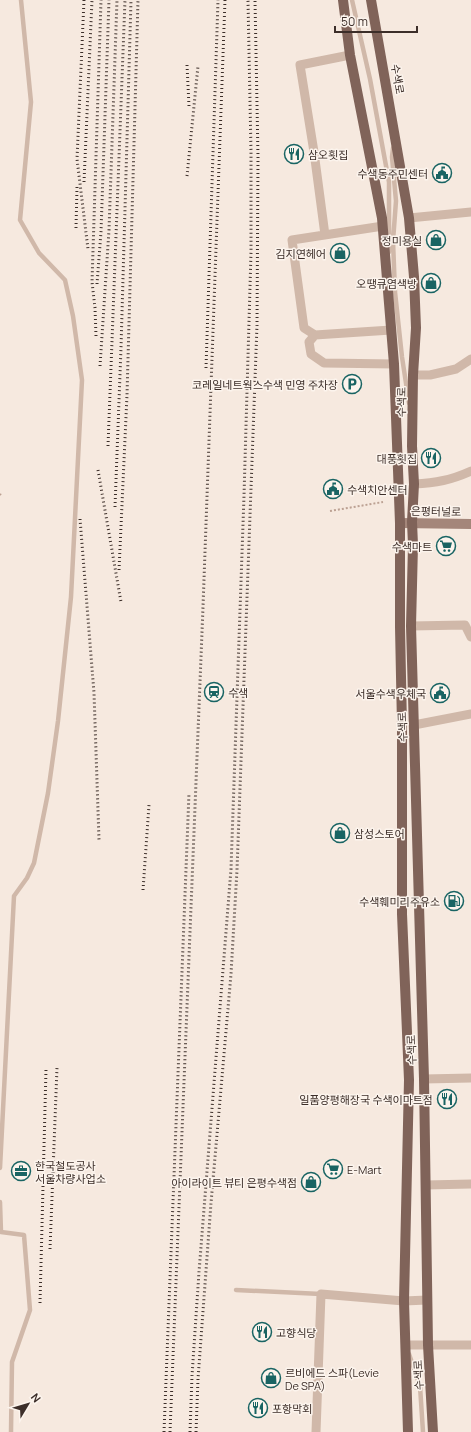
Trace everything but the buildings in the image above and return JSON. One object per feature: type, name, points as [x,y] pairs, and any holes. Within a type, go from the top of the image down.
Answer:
[{"type":"main road","name":"수색로","points":[[343,0],[350,55],[383,226],[394,364],[400,523],[402,914],[409,1080],[404,1301],[408,1432]]},
{"type":"main road","name":"수색로","points":[[371,0],[395,130],[409,218],[412,245],[416,328],[412,419],[414,484],[412,522],[414,545],[411,626],[424,1079],[428,1345],[433,1432]]},
{"type":"main road","name":"은평터널로","points":[[400,523],[471,524]]},
{"type":"main road","points":[[404,961],[408,956],[414,954],[420,959]]},
{"type":"street","points":[[325,235],[300,65],[350,55]]},
{"type":"street","points":[[409,218],[471,212]]},
{"type":"street","points":[[383,226],[292,240],[304,328],[315,335],[391,330]]},
{"type":"street","points":[[315,335],[309,342],[311,354],[324,363],[394,364]]},
{"type":"street","points":[[413,375],[430,375],[456,369],[471,359]]},
{"type":"street","points":[[414,484],[433,483],[454,478],[471,471]]},
{"type":"street","points":[[411,626],[465,626],[471,637]]},
{"type":"street","points":[[414,725],[471,714]]},
{"type":"street","points":[[424,1079],[471,1078]]},
{"type":"street","points":[[426,1184],[471,1184]]},
{"type":"street","points":[[316,1432],[321,1294],[404,1301],[427,1300]]},
{"type":"street","points":[[406,1345],[471,1345]]},
{"type":"lane","points":[[0,1168],[1,1107],[14,896],[27,878],[34,863],[48,793],[58,721],[71,597],[82,380],[73,316],[65,280],[39,253],[20,220],[31,102],[21,0]]},
{"type":"lane","points":[[352,0],[370,79],[389,182],[389,251],[385,266]]},
{"type":"lane","points":[[395,130],[392,157],[396,201],[394,241],[395,292],[406,387],[412,419]]},
{"type":"lane","points":[[0,1202],[1,1232],[24,1235],[30,1310],[12,1362],[11,1432]]},
{"type":"lane","points":[[236,1290],[321,1294]]},
{"type":"lane","points":[[406,1345],[420,1386],[424,1432]]},
{"type":"path","points":[[330,511],[383,502]]},
{"type":"railway","points":[[84,0],[77,159],[88,249]]},
{"type":"railway","points":[[84,182],[92,0]]},
{"type":"railway","points":[[96,336],[92,282],[101,0]]},
{"type":"railway","points":[[97,284],[101,232],[109,0]]},
{"type":"railway","points":[[100,366],[109,230],[117,0]]},
{"type":"railway","points":[[108,446],[125,0]]},
{"type":"railway","points":[[115,507],[131,0]]},
{"type":"railway","points":[[119,570],[127,395],[138,0]]},
{"type":"railway","points":[[206,368],[218,0]]},
{"type":"railway","points":[[170,1432],[203,607],[225,0]]},
{"type":"railway","points":[[190,1432],[199,1272],[231,869],[251,252],[251,151],[248,0]]},
{"type":"railway","points":[[196,1432],[198,1379],[211,1203],[231,974],[237,870],[257,325],[258,157],[255,0]]},
{"type":"railway","points":[[187,65],[189,106]]},
{"type":"railway","points":[[187,176],[198,66]]},
{"type":"railway","points":[[76,228],[77,187]]},
{"type":"railway","points":[[98,470],[121,602]]},
{"type":"railway","points":[[80,519],[94,693],[99,840]]},
{"type":"railway","points":[[164,1432],[189,793]]},
{"type":"railway","points":[[143,890],[149,805]]},
{"type":"railway","points":[[50,1249],[57,1068]]},
{"type":"railway","points":[[40,1303],[46,1069]]},
{"type":"place","name":"삼오횟집","points":[[294,154]]},
{"type":"place","name":"수색동주민센터","points":[[442,173]]},
{"type":"place","name":"정미용실","points":[[436,240]]},
{"type":"place","name":"김지연헤어","points":[[340,253]]},
{"type":"place","name":"오땡큐염색방","points":[[431,283]]},
{"type":"place","name":"코레일네트웍스수색 민영 주차장","points":[[352,384]]},
{"type":"place","name":"대풍횟집","points":[[431,458]]},
{"type":"place","name":"수색치안센터","points":[[333,489]]},
{"type":"place","name":"수색마트","points":[[446,546]]},
{"type":"place","name":"수색","points":[[214,692]]},
{"type":"place","name":"서울수색우체국","points":[[440,693]]},
{"type":"place","name":"삼성스토어","points":[[340,833]]},
{"type":"place","name":"수색훼미리주유소","points":[[454,901]]},
{"type":"place","name":"일품양평해장국 수색이마트점","points":[[447,1099]]},
{"type":"place","name":"E-Mart","points":[[333,1169]]},
{"type":"place","name":"한국철도공사 서울차량사업소","points":[[21,1171]]},
{"type":"place","name":"아이라이트 뷰티 은평수색점","points":[[311,1182]]},
{"type":"place","name":"고향식당","points":[[262,1332]]},
{"type":"place","name":"르비에드 스파(Levie De SPA)","points":[[271,1378]]},
{"type":"place","name":"포항막회","points":[[258,1408]]}]
